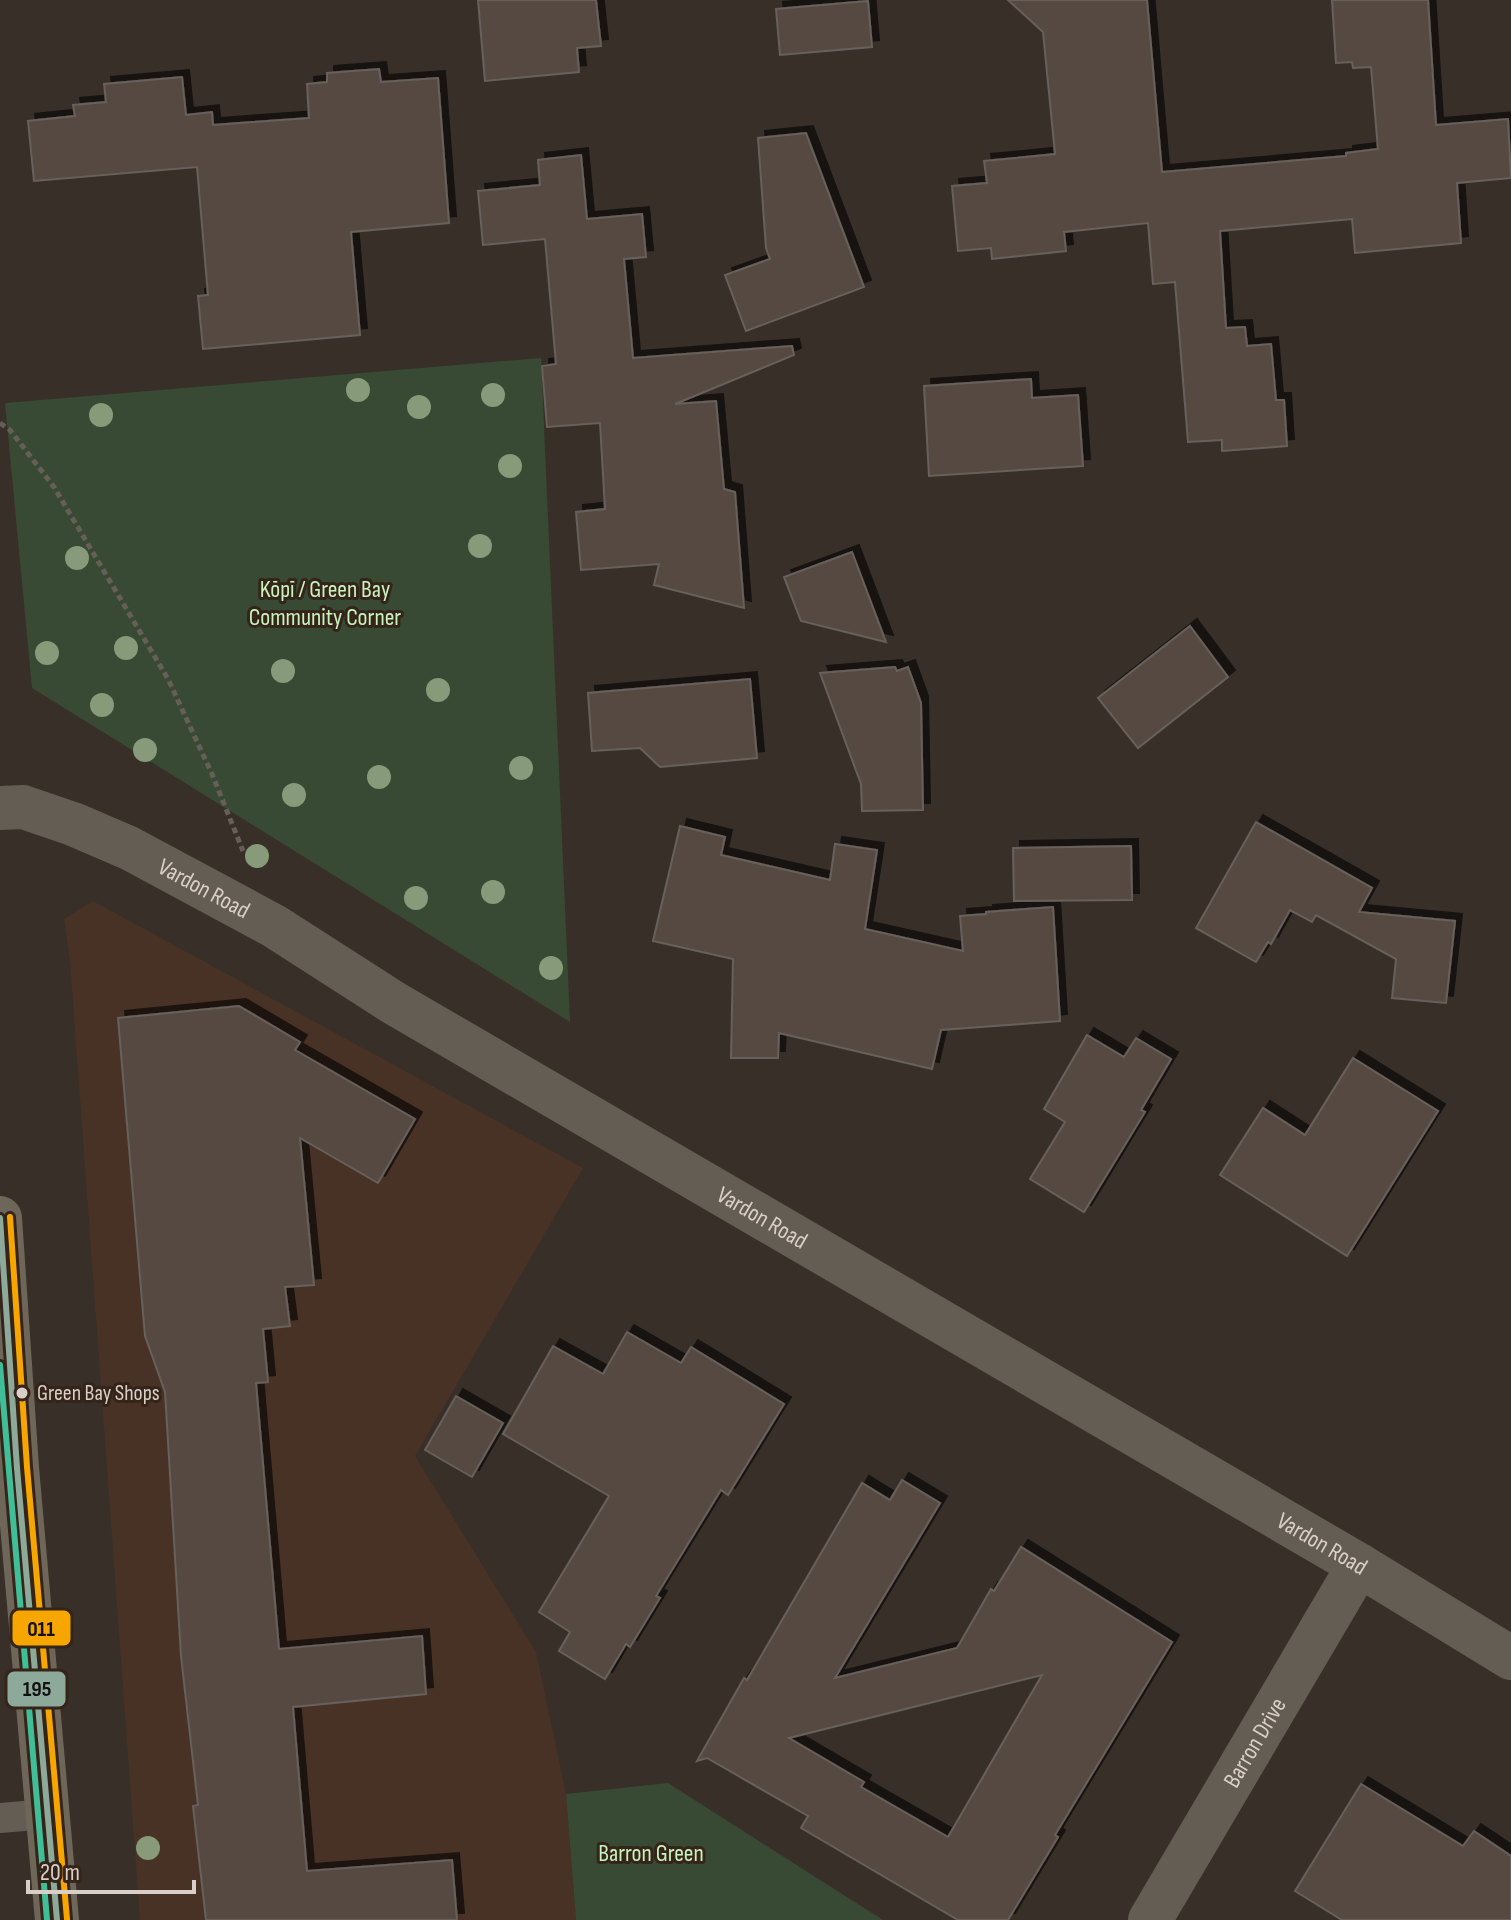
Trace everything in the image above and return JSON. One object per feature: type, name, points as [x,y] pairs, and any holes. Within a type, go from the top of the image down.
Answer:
[{"type":"main road","points":[[0,1218],[6,1398],[57,1920]]},
{"type":"street","name":"Vardon Road","points":[[0,808],[23,807],[129,848],[274,926],[394,1003],[1359,1565],[1511,1658]]},
{"type":"street","name":"Barron Drive","points":[[1150,1920],[1359,1565]]},
{"type":"lane","points":[[0,1818],[47,1814]]},
{"type":"path","points":[[0,423],[10,430],[54,487],[168,679],[212,774],[248,863]]},
{"type":"shaded area","points":[[93,901],[583,1168],[415,1456],[536,1652],[566,1794],[576,1920],[140,1920],[70,961],[64,919]]},
{"type":"green space","name":"Kōpī / Green Bay Community Corner","points":[[541,358],[570,1022],[32,688],[5,403]]},
{"type":"green space","name":"Barron Green","points":[[668,1783],[883,1920],[576,1920],[566,1794]]},
{"type":"building","points":[[478,0],[596,0],[601,46],[577,48],[579,72],[485,81]]},
{"type":"building","points":[[1008,0],[1147,0],[1162,172],[1346,156],[1346,153],[1378,149],[1371,67],[1353,68],[1352,62],[1336,63],[1332,0],[1428,0],[1436,125],[1508,119],[1511,178],[1457,183],[1461,243],[1355,253],[1352,219],[1220,231],[1226,328],[1245,327],[1247,346],[1271,344],[1276,400],[1284,400],[1287,446],[1222,451],[1222,440],[1188,442],[1175,282],[1153,284],[1148,223],[1064,232],[1066,251],[992,259],[991,248],[958,251],[952,186],[987,183],[984,161],[1055,154],[1043,32]]},
{"type":"building","points":[[868,1],[872,47],[780,55],[776,9]]},
{"type":"building","points":[[379,69],[381,82],[438,78],[449,223],[351,232],[360,335],[203,349],[198,296],[208,295],[197,167],[34,181],[28,121],[75,116],[73,105],[106,102],[104,84],[182,77],[186,115],[212,112],[213,125],[309,118],[307,84],[327,82],[327,73]]},
{"type":"building","points":[[806,133],[864,287],[746,331],[725,275],[770,259],[766,248],[758,138]]},
{"type":"building","points":[[581,155],[587,219],[642,214],[646,257],[624,259],[633,358],[792,346],[794,355],[675,404],[716,401],[724,489],[735,492],[744,608],[654,585],[659,564],[581,570],[576,512],[605,509],[600,423],[547,427],[542,366],[556,364],[545,239],[483,245],[478,191],[540,185],[538,160]]},
{"type":"building","points":[[1031,379],[1032,398],[1078,395],[1083,466],[929,476],[924,386]]},
{"type":"building","points":[[852,552],[886,642],[801,621],[784,577]]},
{"type":"building","points":[[1190,626],[1228,677],[1138,748],[1098,698]]},
{"type":"building","points":[[895,667],[897,671],[908,667],[921,703],[923,810],[862,811],[861,784],[820,673]]},
{"type":"building","points":[[750,679],[757,758],[660,767],[640,748],[592,751],[588,693]]},
{"type":"building","points":[[1256,822],[1372,888],[1359,912],[1455,921],[1446,1003],[1392,998],[1396,959],[1316,915],[1312,922],[1290,910],[1271,944],[1268,942],[1256,962],[1196,928]]},
{"type":"building","points":[[680,826],[725,837],[721,855],[830,880],[835,844],[877,850],[865,929],[963,951],[960,916],[1053,907],[1060,1021],[941,1030],[932,1069],[779,1033],[778,1058],[731,1058],[733,959],[653,941]]},
{"type":"building","points":[[1131,846],[1132,900],[1014,901],[1013,848]]},
{"type":"building","points":[[239,1006],[300,1042],[295,1050],[415,1119],[378,1183],[300,1138],[314,1285],[285,1287],[290,1326],[263,1329],[268,1382],[256,1383],[279,1649],[422,1636],[426,1694],[293,1707],[307,1871],[452,1860],[457,1920],[206,1920],[193,1806],[198,1805],[181,1656],[165,1392],[145,1336],[118,1018]]},
{"type":"building","points":[[1087,1035],[1124,1057],[1136,1038],[1171,1059],[1141,1110],[1145,1112],[1084,1212],[1030,1179],[1065,1122],[1044,1109]]},
{"type":"building","points":[[1353,1058],[1438,1111],[1347,1256],[1220,1175],[1263,1108],[1305,1135]]},
{"type":"building","points":[[627,1332],[681,1363],[691,1347],[784,1404],[728,1495],[721,1490],[656,1596],[660,1598],[630,1647],[626,1644],[605,1679],[559,1651],[570,1632],[539,1612],[609,1496],[503,1434],[553,1346],[603,1374]]},
{"type":"building","points":[[456,1396],[503,1423],[472,1477],[425,1450]]},
{"type":"building","points":[[902,1480],[940,1503],[835,1678],[957,1648],[991,1589],[994,1591],[1021,1547],[1172,1642],[1055,1835],[1058,1837],[1008,1920],[958,1920],[801,1828],[808,1816],[707,1758],[697,1761],[862,1483],[890,1500]],"holes":[[[1042,1675],[948,1837],[861,1787],[864,1782],[789,1738]]]},
{"type":"building","points":[[1361,1784],[1463,1846],[1474,1831],[1511,1856],[1511,1920],[1342,1920],[1295,1891]]},
{"type":"transit line","name":"011","points":[[10,1217],[27,1467],[67,1919]]},
{"type":"transit line","name":"195","points":[[0,1218],[17,1468],[57,1920]]},
{"type":"transit line","points":[[0,1365],[47,1920]]},
{"type":"place","name":"Green Bay Shops","points":[[22,1393]]}]
